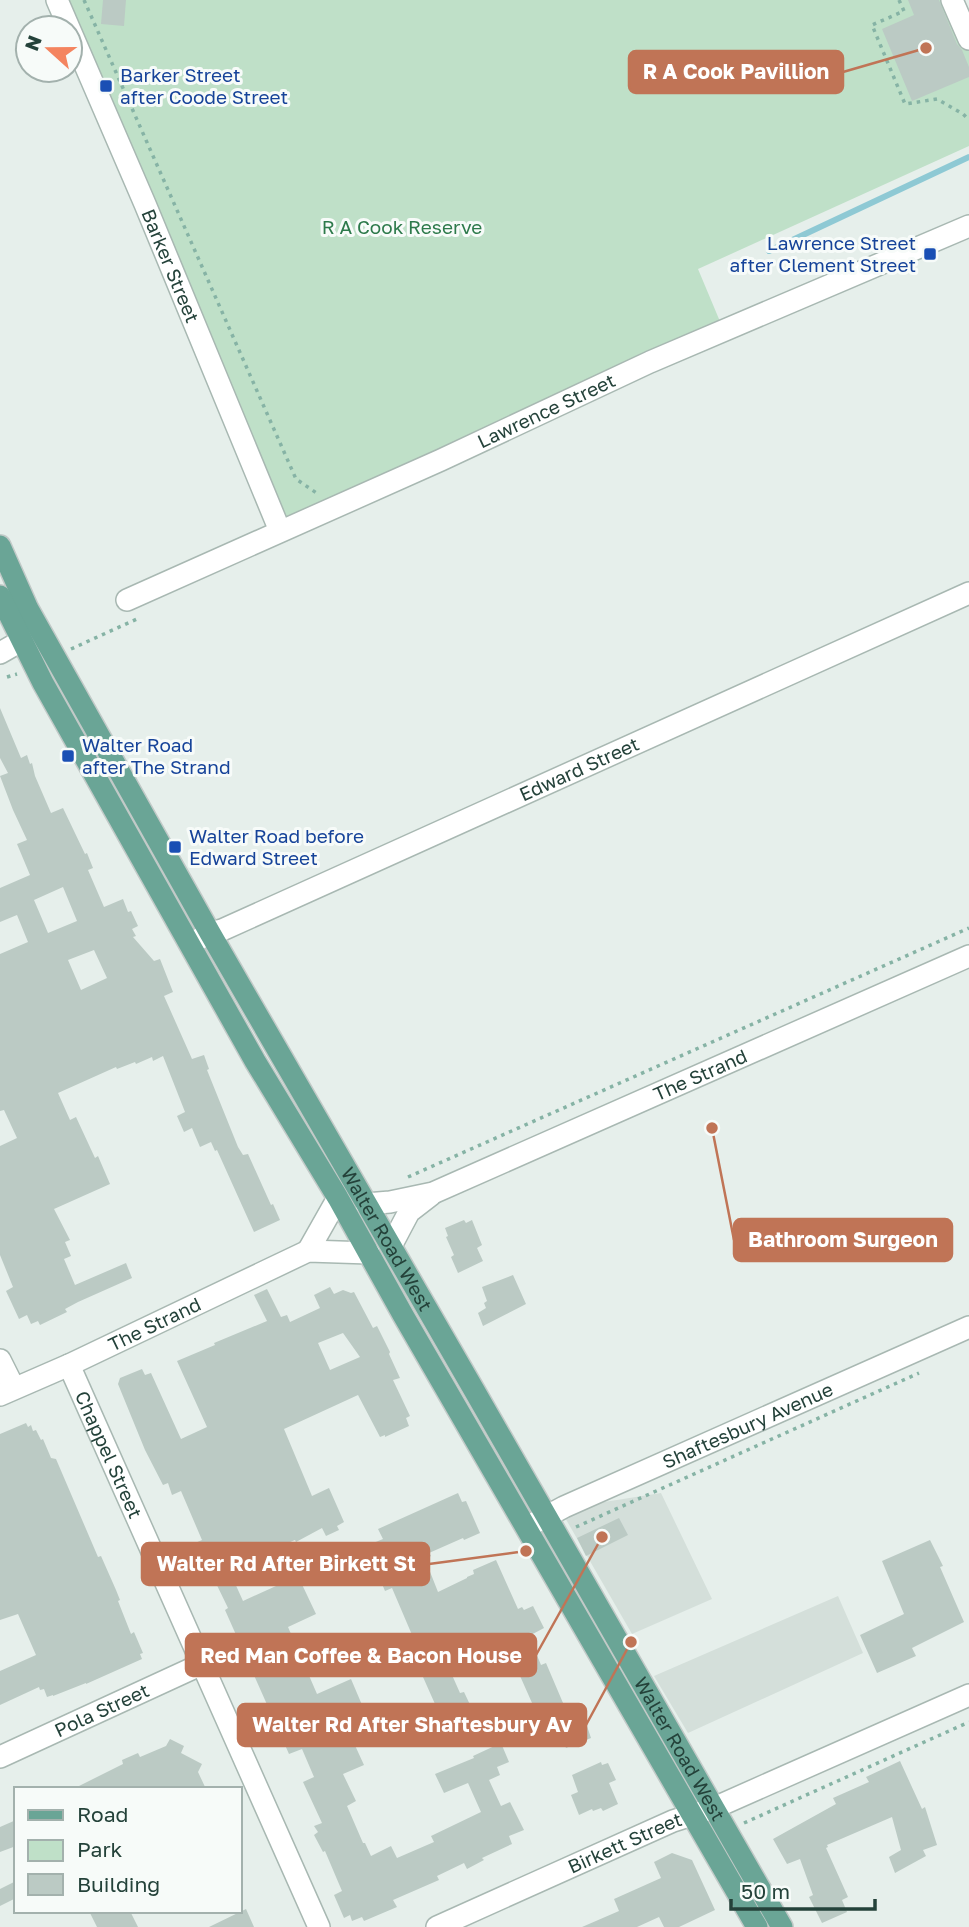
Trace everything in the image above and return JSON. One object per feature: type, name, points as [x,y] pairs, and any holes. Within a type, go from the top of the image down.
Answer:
[{"type":"main road","name":"Walter Road West","points":[[0,546],[28,609],[210,933],[782,1927]]},
{"type":"main road","name":"Walter Road West","points":[[0,596],[22,641],[255,1061],[338,1198],[757,1927]]},
{"type":"street","name":"Barker Street","points":[[57,0],[281,531]]},
{"type":"street","points":[[952,0],[969,39]]},
{"type":"street","name":"Lawrence Street","points":[[127,600],[650,362],[969,226]]},
{"type":"street","name":"Edward Street","points":[[190,944],[969,593]]},
{"type":"street","points":[[0,653],[22,641]]},
{"type":"street","name":"The Strand","points":[[391,1246],[409,1212],[433,1194],[969,956]]},
{"type":"street","name":"The Strand","points":[[366,1204],[433,1194]]},
{"type":"street","points":[[308,1251],[338,1198]]},
{"type":"street","name":"The Strand","points":[[7,1391],[308,1251],[369,1253]]},
{"type":"street","name":"Shaftesbury Avenue","points":[[527,1527],[545,1516],[969,1327]]},
{"type":"street","points":[[0,1360],[7,1391]]},
{"type":"street","name":"Chappel Street","points":[[69,1364],[319,1927]]},
{"type":"street","name":"Pola Street","points":[[0,1757],[202,1664]]},
{"type":"street","name":"Birkett Street","points":[[437,1927],[969,1695]]},
{"type":"path","points":[[84,0],[296,479],[318,494],[325,511]]},
{"type":"path","points":[[900,0],[904,11],[872,25],[905,104],[937,99],[969,120]]},
{"type":"path","points":[[402,1179],[969,928]]},
{"type":"path","points":[[576,1527],[920,1373]]},
{"type":"path","points":[[741,1825],[969,1723]]},
{"type":"shaded area","points":[[661,1493],[712,1599],[632,1634],[560,1509]]},
{"type":"shaded area","points":[[838,1596],[863,1653],[688,1733],[654,1676]]},
{"type":"green space","name":"R A Cook Reserve","points":[[57,0],[952,0],[969,39],[969,146],[698,269],[724,331],[280,531],[84,64],[84,14],[63,14]]},
{"type":"building","points":[[103,0],[126,0],[124,26],[101,24]]},
{"type":"building","points":[[908,0],[939,0],[969,67],[969,77],[912,101],[882,29],[914,15]]},
{"type":"building","points":[[0,708],[21,758],[27,755],[30,764],[32,763],[51,813],[63,808],[85,854],[87,853],[93,868],[88,870],[104,907],[123,899],[138,926],[132,929],[136,936],[133,937],[154,961],[160,959],[173,992],[164,996],[192,1059],[204,1055],[209,1069],[207,1070],[238,1147],[243,1155],[248,1154],[280,1220],[254,1232],[217,1150],[215,1151],[211,1142],[200,1147],[192,1128],[184,1132],[177,1116],[185,1112],[163,1056],[153,1061],[152,1057],[136,1064],[135,1062],[117,1069],[116,1067],[58,1093],[70,1120],[76,1117],[110,1184],[54,1209],[70,1240],[65,1242],[71,1256],[64,1259],[75,1285],[126,1263],[132,1278],[78,1302],[65,1309],[67,1312],[40,1325],[38,1321],[31,1324],[27,1315],[19,1319],[6,1291],[13,1287],[0,1255],[0,1146],[17,1138],[4,1110],[0,1111],[0,954],[28,942],[17,915],[0,922],[0,888],[30,875],[17,844],[27,840],[0,776],[8,773],[0,758]],"holes":[[[63,887],[77,921],[48,933],[34,900]],[[94,950],[107,978],[81,990],[68,960]]]},
{"type":"building","points":[[464,1220],[466,1223],[472,1220],[482,1245],[477,1248],[483,1261],[458,1273],[451,1257],[454,1255],[445,1228]]},
{"type":"building","points":[[513,1275],[526,1304],[483,1326],[478,1313],[486,1308],[484,1303],[487,1301],[482,1287]]},
{"type":"building","points":[[330,1287],[334,1294],[343,1290],[354,1292],[373,1328],[377,1326],[390,1352],[400,1378],[393,1380],[410,1416],[406,1418],[409,1426],[380,1437],[358,1395],[284,1429],[312,1496],[329,1488],[344,1522],[337,1526],[339,1530],[326,1536],[322,1528],[229,1570],[243,1601],[298,1576],[316,1614],[288,1627],[317,1694],[351,1679],[368,1719],[347,1728],[364,1765],[343,1774],[356,1801],[347,1806],[371,1856],[391,1846],[397,1858],[434,1842],[431,1836],[481,1812],[468,1783],[444,1793],[435,1774],[501,1743],[509,1762],[497,1767],[500,1775],[489,1780],[501,1806],[510,1802],[524,1830],[509,1836],[512,1844],[482,1858],[484,1860],[467,1869],[464,1863],[437,1876],[439,1880],[393,1900],[397,1907],[364,1921],[362,1917],[352,1921],[350,1915],[344,1918],[334,1895],[342,1891],[325,1851],[323,1852],[314,1835],[318,1832],[314,1826],[322,1823],[303,1782],[314,1777],[302,1749],[289,1754],[225,1610],[228,1608],[195,1543],[202,1540],[181,1491],[172,1495],[168,1483],[163,1485],[145,1450],[118,1384],[120,1378],[142,1369],[145,1375],[151,1373],[181,1439],[207,1427],[177,1361],[267,1321],[254,1295],[267,1289],[281,1317],[287,1315],[290,1322],[320,1308],[314,1295]],"holes":[[[343,1333],[360,1357],[330,1370],[318,1343]]]},
{"type":"building","points":[[26,1423],[43,1439],[51,1458],[56,1459],[98,1557],[101,1556],[116,1590],[131,1634],[134,1632],[143,1653],[140,1654],[142,1659],[53,1696],[47,1697],[44,1689],[40,1690],[39,1687],[0,1705],[0,1671],[36,1655],[18,1614],[0,1620],[0,1434]]},
{"type":"building","points":[[458,1493],[462,1502],[466,1501],[480,1533],[429,1553],[431,1556],[425,1559],[438,1592],[474,1574],[473,1570],[496,1560],[518,1609],[522,1607],[524,1610],[533,1606],[544,1628],[529,1636],[541,1665],[546,1663],[569,1717],[582,1711],[591,1738],[566,1748],[552,1715],[540,1721],[509,1651],[498,1654],[495,1646],[448,1666],[460,1693],[464,1692],[473,1711],[419,1738],[409,1715],[435,1704],[415,1659],[421,1656],[392,1588],[385,1591],[366,1546],[383,1539],[378,1529]]},
{"type":"building","points":[[619,1518],[628,1535],[586,1556],[577,1538]]},
{"type":"building","points":[[930,1540],[964,1622],[912,1648],[916,1656],[877,1673],[860,1635],[904,1614],[882,1561]]},
{"type":"building","points":[[170,1739],[184,1746],[181,1753],[202,1764],[198,1772],[205,1787],[77,1787],[123,1764],[122,1760],[138,1753],[140,1757],[166,1746]]},
{"type":"building","points":[[900,1761],[922,1809],[925,1807],[937,1845],[923,1850],[926,1856],[895,1873],[889,1857],[901,1850],[892,1817],[827,1845],[848,1897],[842,1900],[847,1912],[822,1923],[809,1897],[813,1895],[800,1859],[787,1864],[773,1839],[836,1804],[833,1798],[869,1782],[866,1777]]},
{"type":"building","points":[[601,1762],[602,1765],[608,1763],[616,1780],[609,1783],[618,1804],[603,1811],[601,1808],[592,1809],[579,1815],[571,1795],[578,1792],[572,1775]]},
{"type":"building","points":[[14,1821],[14,1847],[0,1852],[0,1827]]},
{"type":"building","points":[[672,1853],[692,1860],[715,1910],[679,1927],[664,1927],[659,1917],[637,1927],[582,1927],[619,1911],[614,1899],[661,1878],[654,1862]]},
{"type":"building","points":[[14,1882],[14,1899],[0,1906],[0,1889]]},
{"type":"building","points":[[246,1909],[254,1927],[209,1927],[242,1913]]},
{"type":"building","points":[[90,1913],[131,1913],[138,1927],[97,1927]]},
{"type":"waterway","points":[[769,251],[969,157]]},
{"type":"place","name":"R A Cook Pavillion","points":[[926,48]]},
{"type":"place","name":"Barker Street after Coode Street","points":[[106,86]]},
{"type":"place","name":"Lawrence Street after Clement Street","points":[[930,254]]},
{"type":"place","name":"Walter Road after The Strand","points":[[68,756]]},
{"type":"place","name":"Walter Road before Edward Street","points":[[175,847]]},
{"type":"place","name":"Bathroom Surgeon","points":[[712,1128]]},
{"type":"place","name":"Red Man Coffee & Bacon House","points":[[602,1537]]},
{"type":"place","name":"Walter Rd After Birkett St","points":[[526,1551]]},
{"type":"place","name":"Walter Rd After Shaftesbury Av","points":[[631,1642]]}]
